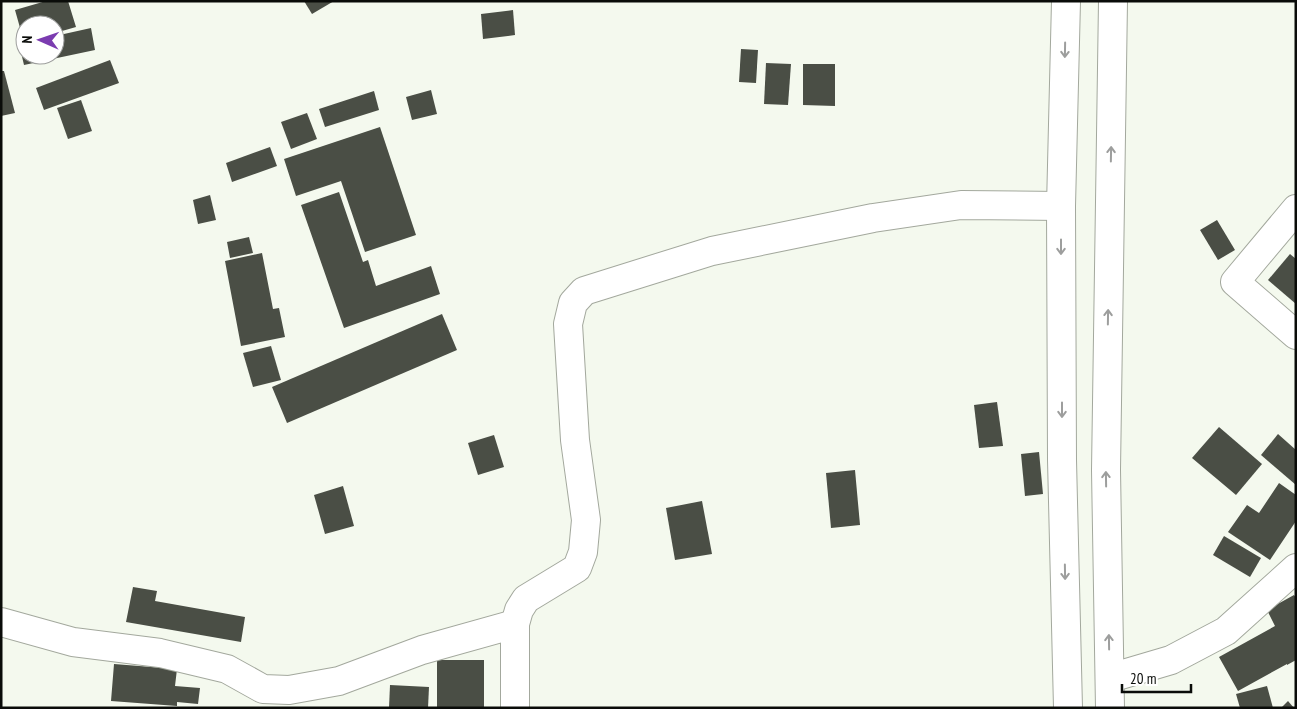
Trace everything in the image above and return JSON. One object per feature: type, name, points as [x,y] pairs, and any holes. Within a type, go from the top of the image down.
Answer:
[{"type":"main road","points":[[1066,1],[1061,206],[1062,460],[1068,708]]},
{"type":"main road","points":[[1110,708],[1106,470],[1113,1]]},
{"type":"main road","points":[[515,708],[514,624],[519,610],[526,598],[577,568],[583,552],[586,520],[575,440],[568,324],[573,303],[584,291],[712,252],[873,218],[961,205],[1061,206]]},
{"type":"main road","points":[[1296,209],[1235,282],[1296,335]]},
{"type":"main road","points":[[1110,678],[1172,660],[1226,631],[1296,568]]},
{"type":"main road","points":[[1,622],[73,642],[160,653],[208,664],[227,669],[263,689],[289,690],[340,681],[422,650],[514,624]]},
{"type":"building","points":[[46,1],[68,1],[76,27],[65,30],[65,15],[16,15],[15,10]]},
{"type":"building","points":[[304,1],[334,1],[312,14]]},
{"type":"building","points":[[513,10],[515,35],[483,39],[481,14]]},
{"type":"building","points":[[91,28],[95,50],[65,56],[65,34]]},
{"type":"building","points":[[741,49],[758,50],[756,83],[739,82]]},
{"type":"building","points":[[110,60],[119,83],[44,110],[36,88]]},
{"type":"building","points":[[766,63],[791,64],[788,105],[764,104]]},
{"type":"building","points":[[803,64],[835,64],[835,106],[803,105]]},
{"type":"building","points":[[1,71],[4,71],[15,113],[1,116]]},
{"type":"building","points":[[431,90],[437,114],[412,120],[406,97]]},
{"type":"building","points":[[374,91],[379,110],[325,127],[319,109]]},
{"type":"building","points":[[81,100],[92,131],[68,139],[57,108]]},
{"type":"building","points":[[307,113],[317,139],[291,149],[281,122]]},
{"type":"building","points":[[380,127],[416,235],[365,252],[341,181],[296,196],[284,159]]},
{"type":"building","points":[[270,147],[277,166],[232,182],[226,163]]},
{"type":"building","points":[[339,192],[363,262],[368,260],[376,286],[431,266],[440,294],[344,328],[301,205]]},
{"type":"building","points":[[210,195],[216,220],[198,224],[193,200]]},
{"type":"building","points":[[1217,220],[1235,250],[1218,260],[1200,230]]},
{"type":"building","points":[[249,237],[253,253],[230,258],[227,242]]},
{"type":"building","points":[[262,253],[273,309],[279,308],[285,337],[241,346],[225,261]]},
{"type":"building","points":[[1290,254],[1296,259],[1296,304],[1268,280]]},
{"type":"building","points":[[442,314],[457,350],[287,423],[272,387]]},
{"type":"building","points":[[271,346],[281,380],[253,387],[243,353]]},
{"type":"building","points":[[997,402],[1003,446],[979,448],[974,405]]},
{"type":"building","points":[[1219,427],[1262,464],[1236,495],[1192,458]]},
{"type":"building","points":[[1278,434],[1296,450],[1296,485],[1261,455]]},
{"type":"building","points":[[494,435],[504,467],[478,475],[468,443]]},
{"type":"building","points":[[1039,452],[1043,494],[1025,496],[1021,454]]},
{"type":"building","points":[[855,470],[860,525],[831,528],[826,473]]},
{"type":"building","points":[[1279,483],[1296,495],[1296,521],[1270,560],[1228,532],[1247,505],[1259,513]]},
{"type":"building","points":[[343,486],[354,526],[325,534],[314,495]]},
{"type":"building","points":[[702,501],[712,554],[675,560],[666,508]]},
{"type":"building","points":[[1224,536],[1261,558],[1250,577],[1213,555]]},
{"type":"building","points":[[133,587],[157,591],[155,601],[245,617],[241,642],[126,622]]},
{"type":"building","points":[[1294,595],[1296,598],[1296,660],[1238,691],[1219,657],[1275,626],[1267,610]]},
{"type":"building","points":[[437,660],[484,660],[484,708],[437,708]]},
{"type":"building","points":[[114,664],[177,669],[175,686],[200,688],[198,704],[177,702],[177,706],[111,701]]},
{"type":"building","points":[[390,685],[429,687],[428,708],[389,708]]},
{"type":"building","points":[[1267,686],[1273,708],[1240,708],[1236,694]]},
{"type":"building","points":[[1288,701],[1294,708],[1281,708]]}]
